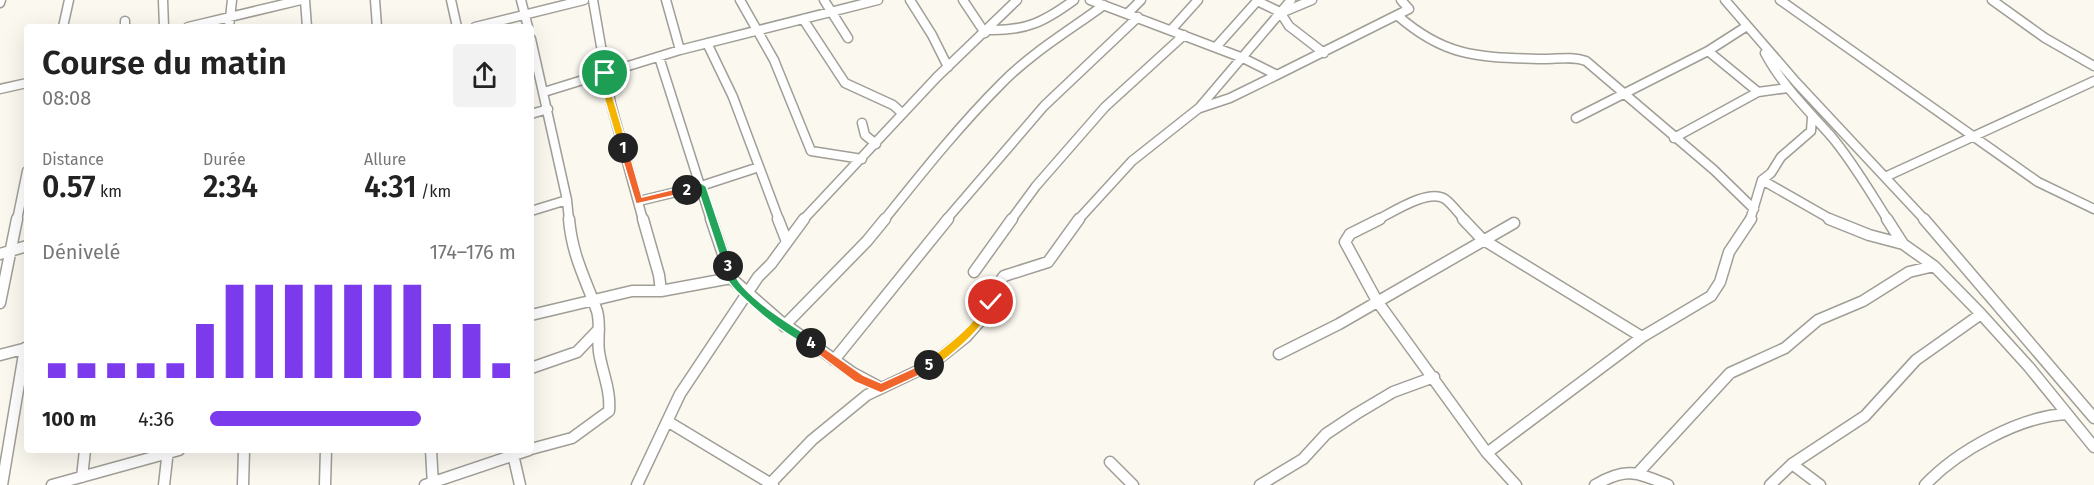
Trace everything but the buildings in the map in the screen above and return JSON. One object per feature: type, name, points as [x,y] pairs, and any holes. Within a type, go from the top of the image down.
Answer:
[{"type":"street","points":[[64,24],[69,0]]},
{"type":"street","points":[[163,0],[164,24]]},
{"type":"street","points":[[229,24],[232,0]]},
{"type":"street","points":[[199,24],[303,0],[307,24]]},
{"type":"street","points":[[375,0],[377,24]]},
{"type":"street","points":[[451,0],[456,24]]},
{"type":"street","points":[[521,0],[527,24]]},
{"type":"street","points":[[488,24],[584,0]]},
{"type":"street","points":[[593,0],[596,33],[607,94],[639,201],[659,275],[661,291]]},
{"type":"street","points":[[666,0],[680,50]]},
{"type":"street","points":[[740,0],[774,60],[811,151],[862,159]]},
{"type":"street","points":[[824,0],[848,38]]},
{"type":"street","points":[[544,92],[680,50],[877,0]]},
{"type":"street","points":[[910,0],[932,35],[948,67]]},
{"type":"street","points":[[963,0],[986,31]]},
{"type":"street","points":[[637,485],[680,394],[746,295],[805,217],[876,144],[902,113],[1017,0]]},
{"type":"street","points":[[986,31],[1010,31],[1036,25],[1074,0]]},
{"type":"street","points":[[1090,0],[1216,47],[1277,75]]},
{"type":"street","points":[[1127,14],[1141,0]]},
{"type":"street","points":[[1171,30],[1198,0]]},
{"type":"street","points":[[667,421],[771,484],[812,440],[867,395],[932,364],[966,338],[982,319],[996,287],[1004,276],[1035,268],[1048,261],[1083,214],[1132,161],[1199,108],[1291,0]]},
{"type":"street","points":[[1280,12],[1312,0]]},
{"type":"street","points":[[1199,108],[1233,99],[1243,91],[1324,53],[1409,9],[1401,0]]},
{"type":"street","points":[[1725,0],[1952,250],[2094,418]]},
{"type":"street","points":[[1780,0],[2038,182],[2094,209]]},
{"type":"street","points":[[1992,0],[2045,38],[2094,66]]},
{"type":"street","points":[[1216,47],[1258,1],[1280,12],[1289,26],[1324,53]]},
{"type":"street","points":[[784,326],[867,241],[926,168],[1002,83],[1027,61],[1104,5]]},
{"type":"street","points":[[1397,15],[1416,34],[1453,52],[1477,57],[1545,59],[1577,57],[1714,170],[1754,209]]},
{"type":"street","points":[[834,360],[921,250],[1044,106],[1138,17]]},
{"type":"street","points":[[803,19],[845,83],[892,105],[902,113]]},
{"type":"street","points":[[1576,118],[1708,51],[1747,26]]},
{"type":"street","points":[[974,272],[1036,186],[1097,116],[1184,35]]},
{"type":"street","points":[[1758,39],[1774,70],[1812,117],[1832,136],[1853,164],[1903,244]]},
{"type":"street","points":[[707,43],[733,97],[787,242]]},
{"type":"street","points":[[534,51],[567,200],[570,235],[579,270],[593,300],[600,327],[599,351],[610,398],[609,411],[572,438],[534,449]]},
{"type":"street","points":[[1708,51],[1758,92]]},
{"type":"street","points":[[659,57],[731,278],[746,295],[784,326],[859,378],[881,388]]},
{"type":"street","points":[[1885,177],[2094,81]]},
{"type":"street","points":[[0,89],[24,84]]},
{"type":"street","points":[[1674,138],[1758,92],[1788,88]]},
{"type":"street","points":[[534,113],[548,109]]},
{"type":"street","points":[[1487,453],[1642,337],[1711,296],[1720,282],[1729,252],[1749,224],[1762,180],[1771,173],[1781,157],[1811,131],[1812,117]]},
{"type":"street","points":[[862,123],[865,135],[876,144]]},
{"type":"street","points":[[639,201],[701,186],[759,167]]},
{"type":"street","points":[[1762,180],[1777,187],[1813,212],[1863,234],[1903,244],[1934,266],[2029,367],[2094,447]]},
{"type":"street","points":[[0,303],[4,252],[24,182]]},
{"type":"street","points":[[1516,485],[1487,453],[1377,301],[1345,242],[1350,234],[1426,196],[1436,195],[1445,199],[1482,239],[1642,337]]},
{"type":"street","points":[[534,210],[567,200]]},
{"type":"street","points":[[1279,354],[1312,339],[1482,239],[1515,223]]},
{"type":"street","points":[[4,252],[24,247]]},
{"type":"street","points":[[1638,473],[1730,373],[1785,348],[1818,320],[1863,301],[1909,272],[1934,266]]},
{"type":"street","points":[[534,314],[633,291],[661,291],[731,278]]},
{"type":"street","points":[[1770,485],[1792,464],[1865,416],[1916,360],[1981,314]]},
{"type":"street","points":[[534,367],[570,357],[592,339],[600,327]]},
{"type":"street","points":[[0,355],[24,349]]},
{"type":"street","points":[[2,485],[24,359]]},
{"type":"street","points":[[1260,485],[1303,459],[1326,434],[1356,414],[1393,392],[1434,377]]},
{"type":"street","points":[[1925,485],[1944,464],[1959,453],[2030,418],[2049,414],[2067,414]]},
{"type":"street","points":[[85,453],[86,479]]},
{"type":"street","points":[[52,485],[86,479],[165,453]]},
{"type":"street","points":[[164,485],[171,453]]},
{"type":"street","points":[[243,485],[244,453]]},
{"type":"street","points":[[326,453],[326,485]]},
{"type":"street","points":[[431,453],[431,484],[510,453]]},
{"type":"street","points":[[513,453],[520,485]]},
{"type":"street","points":[[1110,462],[1133,485]]},
{"type":"street","points":[[1792,464],[1820,485]]},
{"type":"street","points":[[1595,485],[1615,472],[1638,473],[1668,485]]},
{"type":"route","points":[[605,73],[607,94],[639,201],[701,186],[731,278],[746,295],[784,326],[859,378],[881,388],[932,364],[966,338],[982,319],[991,302]]}]
